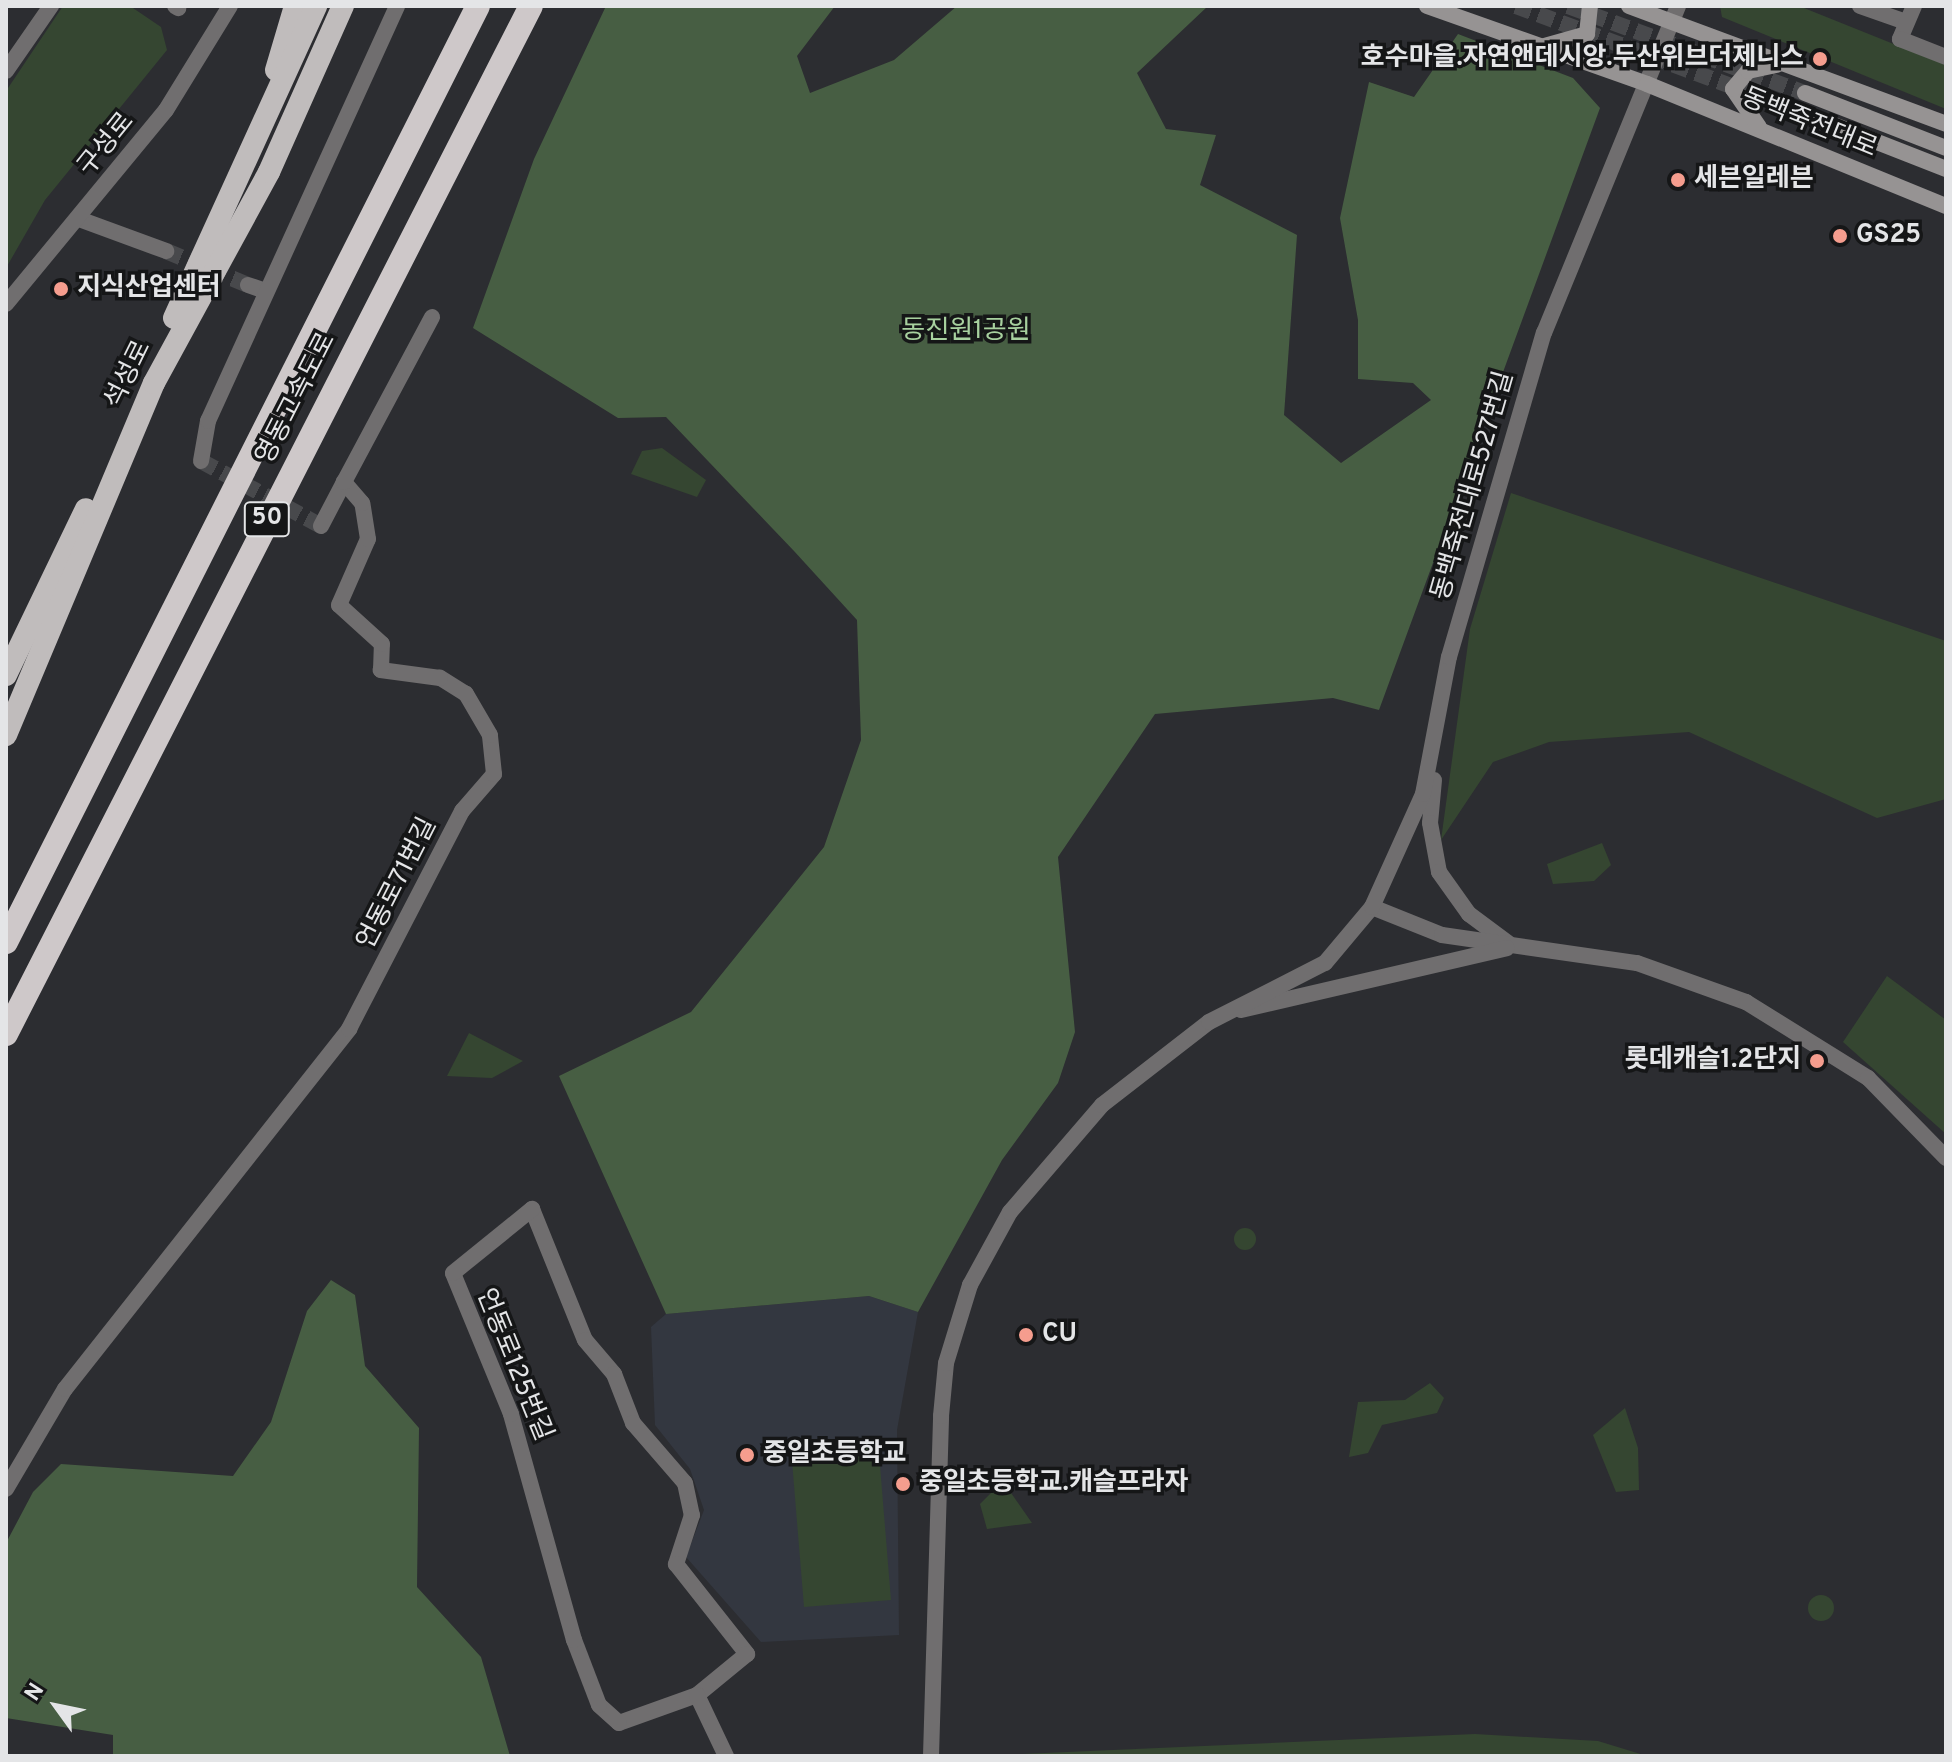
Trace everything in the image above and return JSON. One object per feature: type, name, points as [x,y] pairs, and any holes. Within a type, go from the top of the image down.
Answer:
[{"type":"highway","points":[[261,127],[295,6]]},
{"type":"highway","name":"석성로","points":[[6,675],[316,6]]},
{"type":"highway","name":"석성로","points":[[6,735],[154,383],[269,172],[343,6]]},
{"type":"highway","points":[[154,383],[273,182],[356,6]]},
{"type":"highway","name":"영동고속도로","points":[[6,942],[478,6]]},
{"type":"highway","name":"영동고속도로","points":[[6,1034],[531,6]]},
{"type":"main road","name":"동백죽전대로","points":[[1427,6],[1535,48],[1647,84],[1946,206]]},
{"type":"main road","points":[[1535,48],[1575,43],[1587,34],[1590,6]]},
{"type":"main road","name":"동백죽전대로","points":[[1629,6],[1674,14],[1782,65],[1946,124]]},
{"type":"main road","points":[[1765,132],[1733,89],[1748,71],[1782,65]]},
{"type":"main road","name":"동백죽전대로","points":[[1805,93],[1946,148]]},
{"type":"main road","name":"동백죽전대로","points":[[1798,111],[1946,169]]},
{"type":"street","points":[[6,71],[51,6]]},
{"type":"street","name":"구성로","points":[[6,304],[79,219],[174,99],[230,6]]},
{"type":"street","points":[[201,461],[208,421],[397,6]]},
{"type":"street","points":[[1860,6],[1903,21]]},
{"type":"street","points":[[1914,6],[1903,21],[1900,39],[1946,57]]},
{"type":"street","name":"동백죽전대로527번길","points":[[931,1756],[936,1484],[946,1363],[961,1308],[1010,1212],[1070,1137],[1138,1074],[1223,1014],[1325,963],[1372,907],[1423,794],[1437,743],[1449,657],[1544,333],[1674,14]]},
{"type":"street","points":[[79,219],[166,251]]},
{"type":"street","points":[[248,285],[265,291]]},
{"type":"street","points":[[321,526],[432,317]]},
{"type":"street","name":"언동로71번길","points":[[6,1489],[35,1429],[65,1389],[323,1068],[462,811],[494,774],[490,735],[466,694],[440,678],[381,670],[382,644],[339,605],[368,539],[362,503],[344,482]]},
{"type":"street","points":[[1437,743],[1430,823],[1439,872],[1459,903],[1512,946]]},
{"type":"street","points":[[1372,907],[1408,927],[1512,946],[1637,963],[1768,1012],[1868,1078],[1946,1158]]},
{"type":"street","points":[[1223,1014],[1512,946]]},
{"type":"street","name":"언동로125번길","points":[[532,1209],[585,1340],[614,1374],[633,1423],[685,1483],[692,1515],[676,1564],[747,1654],[697,1695],[619,1723],[606,1716],[566,1617],[528,1468],[453,1273],[532,1209]]},
{"type":"street","points":[[697,1695],[726,1756]]},
{"type":"shaded area","points":[[869,1296],[918,1312],[897,1430],[899,1635],[761,1642],[686,1557],[704,1510],[690,1469],[655,1425],[651,1327],[666,1314]]},
{"type":"green space","points":[[63,6],[130,6],[161,27],[167,50],[45,200],[6,268],[6,91]]},
{"type":"green space","name":"동진원1공원","points":[[606,6],[835,6],[797,56],[810,93],[894,60],[957,6],[1208,6],[1137,73],[1166,129],[1216,135],[1200,185],[1297,235],[1284,415],[1341,463],[1431,400],[1413,383],[1358,379],[1358,320],[1340,218],[1369,82],[1414,97],[1458,34],[1573,78],[1600,108],[1379,710],[1333,698],[1155,714],[1058,857],[1075,1032],[1058,1083],[1002,1160],[918,1312],[869,1296],[666,1314],[559,1076],[691,1012],[824,847],[861,740],[857,620],[794,551],[666,417],[618,418],[473,328],[534,159]]},
{"type":"green space","points":[[1720,6],[1799,6],[1946,65],[1946,109],[1722,17]]},
{"type":"green space","points":[[662,448],[706,480],[697,497],[631,474],[642,451]]},
{"type":"green space","points":[[1511,493],[1946,641],[1946,799],[1877,818],[1689,732],[1549,742],[1493,762],[1441,840],[1470,629]]},
{"type":"green space","points":[[1602,843],[1611,865],[1594,881],[1553,884],[1547,864]]},
{"type":"green space","points":[[1887,976],[1946,1020],[1946,1134],[1843,1042]]},
{"type":"green space","points":[[469,1033],[523,1061],[492,1078],[447,1076]]},
{"type":"green space","points":[[1245,1228],[1253,1231],[1256,1239],[1253,1247],[1245,1250],[1237,1247],[1234,1239],[1237,1231]]},
{"type":"green space","points":[[331,1280],[355,1295],[365,1366],[419,1428],[417,1587],[481,1657],[510,1756],[113,1756],[113,1735],[6,1718],[6,1543],[33,1492],[61,1464],[233,1476],[271,1422],[307,1311]]},
{"type":"green space","points":[[1430,1383],[1444,1398],[1437,1413],[1382,1425],[1368,1453],[1349,1457],[1358,1402],[1405,1400]]},
{"type":"green space","points":[[1625,1408],[1638,1448],[1639,1490],[1616,1492],[1593,1435]]},
{"type":"green space","points":[[878,1441],[891,1600],[804,1607],[791,1449]]},
{"type":"green space","points":[[994,1490],[1009,1490],[1032,1523],[987,1529],[980,1504]]},
{"type":"green space","points":[[1821,1595],[1830,1599],[1834,1608],[1830,1617],[1821,1621],[1812,1617],[1808,1608],[1812,1599]]},
{"type":"green space","points":[[1475,1734],[1598,1741],[1647,1756],[978,1756]]},
{"type":"tunnel","points":[[1516,6],[1798,111]]},
{"type":"tunnel","points":[[1568,6],[1805,93]]},
{"type":"tunnel","points":[[166,251],[248,285]]},
{"type":"tunnel","points":[[201,461],[321,526]]},
{"type":"place","name":"호수마을.자연앤데시앙.두산위브더제니스","points":[[1820,59]]},
{"type":"place","name":"세븐일레븐","points":[[1678,180]]},
{"type":"place","name":"GS25","points":[[1840,236]]},
{"type":"place","name":"지식산업센터","points":[[61,289]]},
{"type":"place","name":"롯데캐슬1.2단지","points":[[1817,1061]]},
{"type":"place","name":"CU","points":[[1026,1335]]},
{"type":"place","name":"중일초등학교","points":[[747,1455]]},
{"type":"place","name":"중일초등학교.캐슬프라자","points":[[903,1484]]}]
